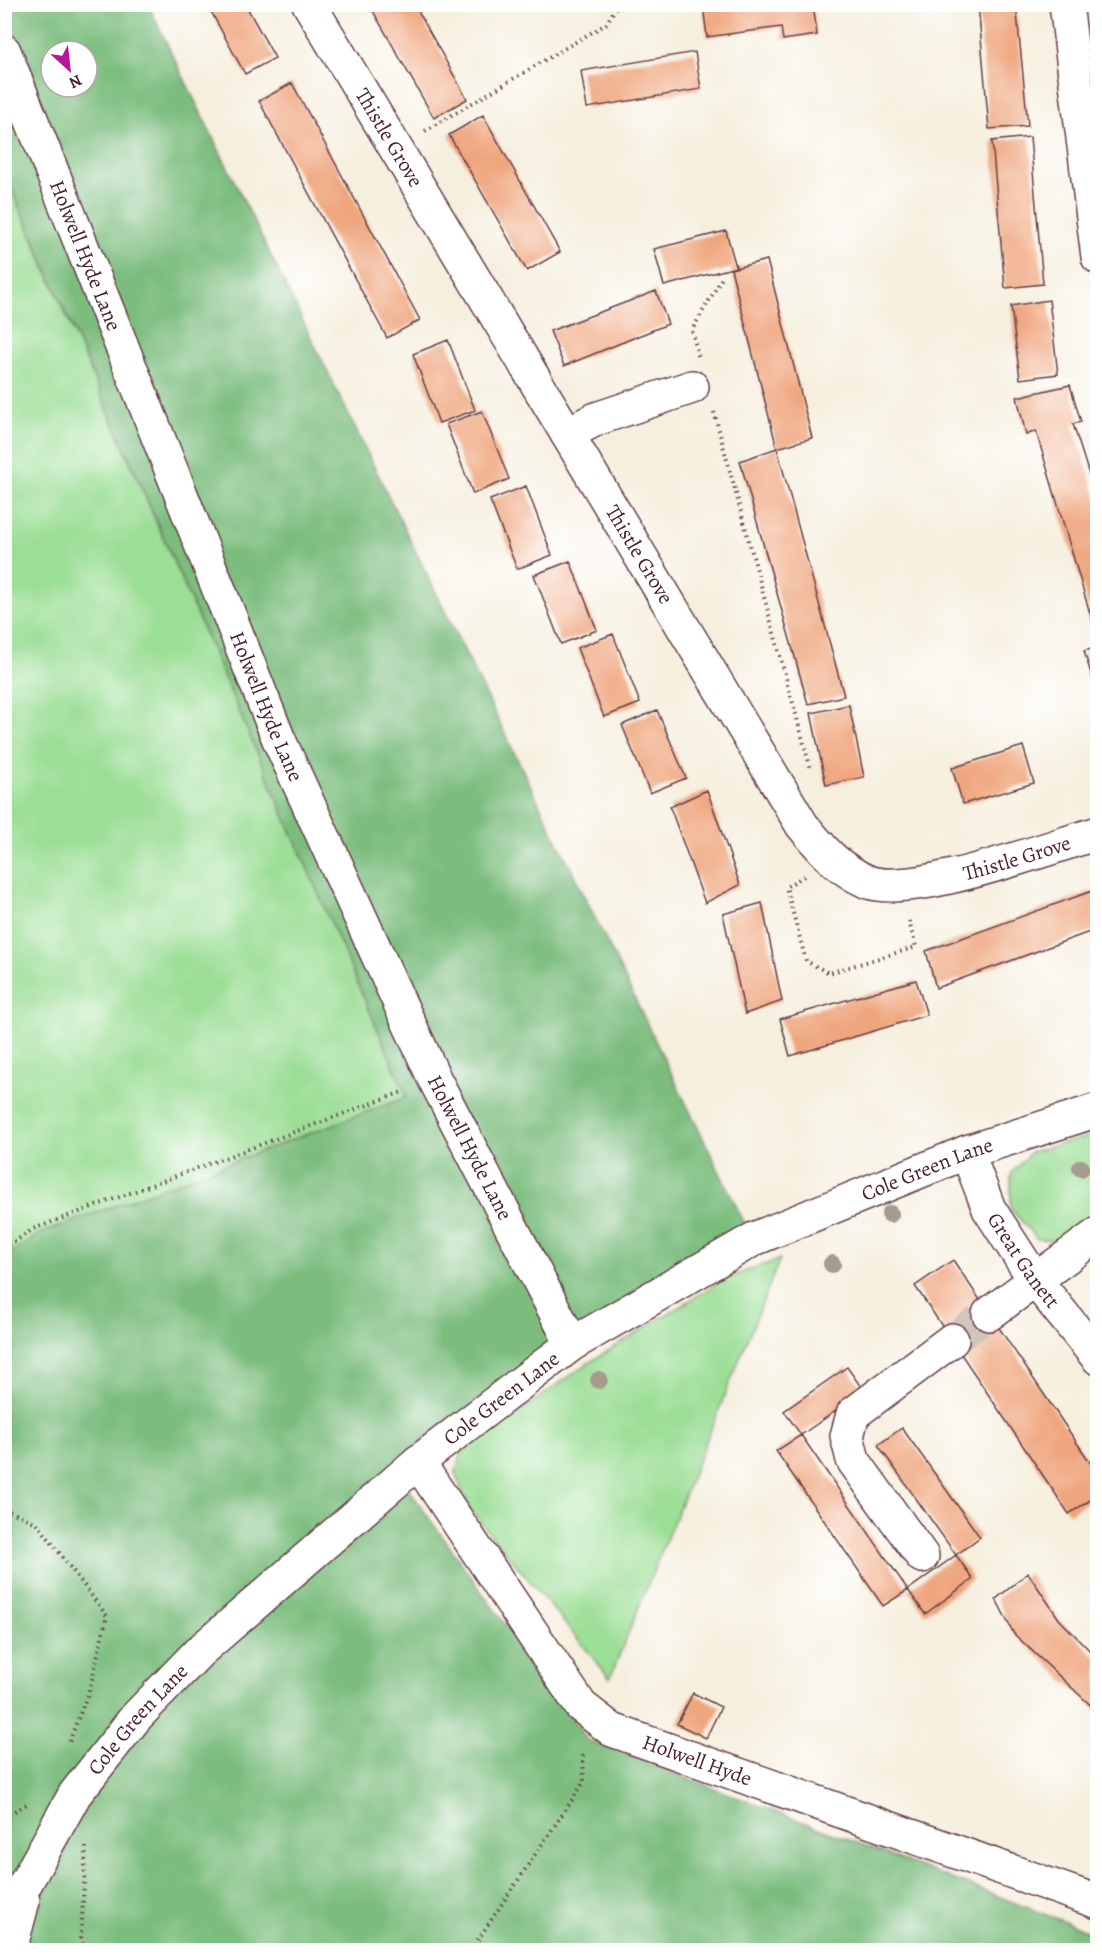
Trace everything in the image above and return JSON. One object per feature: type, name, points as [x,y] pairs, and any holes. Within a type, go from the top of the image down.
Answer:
[{"type":"street","name":"Thistle Grove","points":[[309,4],[802,825],[831,861],[868,883],[900,885],[944,878],[1098,833]]},
{"type":"street","points":[[1066,4],[1098,257]]},
{"type":"street","name":"Holwell Hyde Lane","points":[[4,51],[279,740],[435,1080],[572,1344]]},
{"type":"street","points":[[567,434],[596,419],[702,385]]},
{"type":"street","name":"Cole Green Lane","points":[[4,1922],[75,1794],[136,1717],[199,1652],[418,1462],[572,1344],[754,1239],[967,1152],[1098,1110]]},
{"type":"street","name":"Great Ganett","points":[[967,1152],[989,1209],[1035,1280],[1098,1358]]},
{"type":"street","points":[[989,1314],[1098,1234]]},
{"type":"street","points":[[922,1556],[853,1460],[847,1436],[853,1414],[952,1340]]},
{"type":"street","name":"Holwell Hyde","points":[[418,1462],[581,1706],[612,1730],[1098,1902]]},
{"type":"street","name":"Cole Green Lane","points":[[10,1950],[34,1865]]},
{"type":"path","points":[[396,149],[606,24],[618,4]]},
{"type":"path","points":[[722,278],[692,330],[702,385],[812,775]]},
{"type":"path","points":[[831,861],[786,887],[807,961],[829,973],[916,947],[900,885]]},
{"type":"path","points":[[4,1249],[33,1229],[435,1080]]},
{"type":"path","points":[[4,1509],[38,1523],[107,1616],[90,1688],[62,1753]]},
{"type":"path","points":[[471,1950],[585,1782],[581,1706]]},
{"type":"path","points":[[84,1950],[81,1936],[86,1844]]},
{"type":"green space","points":[[5,5],[148,5],[747,1228],[547,1350],[390,1463],[587,1740],[1076,1926],[1097,1935],[1097,1950],[5,1950],[5,1257],[39,1234],[407,1097],[5,173]]},
{"type":"green space","points":[[4,173],[407,1097],[39,1234],[5,1257]]},
{"type":"green space","points":[[1097,1134],[1097,1225],[1072,1242],[1037,1239],[1011,1209],[1011,1174],[1031,1152]]},
{"type":"green space","points":[[780,1259],[610,1678],[470,1509],[455,1474],[462,1452],[587,1364],[724,1279]]},
{"type":"building","points":[[207,4],[245,4],[275,58],[245,74]]},
{"type":"building","points":[[369,4],[414,4],[467,99],[434,118]]},
{"type":"building","points":[[813,4],[817,35],[783,40],[781,27],[707,37],[703,5]]},
{"type":"building","points":[[978,4],[1016,4],[1028,126],[989,129]]},
{"type":"building","points":[[695,52],[701,89],[587,108],[581,71]]},
{"type":"building","points":[[292,83],[420,320],[387,338],[259,101]]},
{"type":"building","points":[[483,115],[560,252],[527,271],[449,135]]},
{"type":"building","points":[[1030,137],[1043,284],[1005,288],[992,141]]},
{"type":"building","points":[[726,231],[736,267],[664,286],[654,249]]},
{"type":"building","points":[[767,260],[812,438],[777,448],[731,269]]},
{"type":"building","points":[[656,291],[668,324],[564,366],[550,331]]},
{"type":"building","points":[[1049,300],[1058,374],[1020,379],[1011,306]]},
{"type":"building","points":[[448,340],[475,410],[439,423],[413,354]]},
{"type":"building","points":[[1070,385],[1081,422],[1073,424],[1098,503],[1097,637],[1036,431],[1026,435],[1017,397]]},
{"type":"building","points":[[482,411],[509,479],[473,494],[446,424]]},
{"type":"building","points":[[777,448],[844,696],[808,704],[740,461]]},
{"type":"building","points":[[526,486],[552,555],[517,569],[490,500]]},
{"type":"building","points":[[570,561],[597,630],[561,644],[534,575]]},
{"type":"building","points":[[613,634],[640,703],[604,717],[577,648]]},
{"type":"building","points":[[1098,647],[1098,693],[1097,693],[1084,651]]},
{"type":"building","points":[[849,705],[864,777],[826,785],[811,713]]},
{"type":"building","points":[[657,710],[686,778],[650,793],[622,725]]},
{"type":"building","points":[[1023,746],[1034,783],[963,804],[952,768]]},
{"type":"building","points":[[707,790],[740,885],[705,903],[670,807]]},
{"type":"building","points":[[1092,891],[1098,908],[1098,929],[936,988],[926,951]]},
{"type":"building","points":[[762,903],[782,1001],[745,1014],[723,914]]},
{"type":"building","points":[[916,980],[927,1015],[790,1056],[780,1019]]},
{"type":"building","points":[[953,1260],[1098,1474],[1098,1495],[1069,1514],[915,1286]]},
{"type":"building","points":[[847,1367],[864,1391],[801,1435],[784,1411]]},
{"type":"building","points":[[902,1428],[980,1537],[956,1555],[878,1445]]},
{"type":"building","points":[[801,1435],[908,1590],[883,1606],[776,1451]]},
{"type":"building","points":[[956,1555],[973,1579],[925,1614],[908,1590]]},
{"type":"building","points":[[1028,1573],[1059,1619],[1098,1659],[1098,1712],[1014,1634],[996,1599]]},
{"type":"building","points":[[693,1693],[721,1707],[706,1738],[677,1724]]},
{"type":"tunnel","points":[[952,1340],[989,1314]]}]
